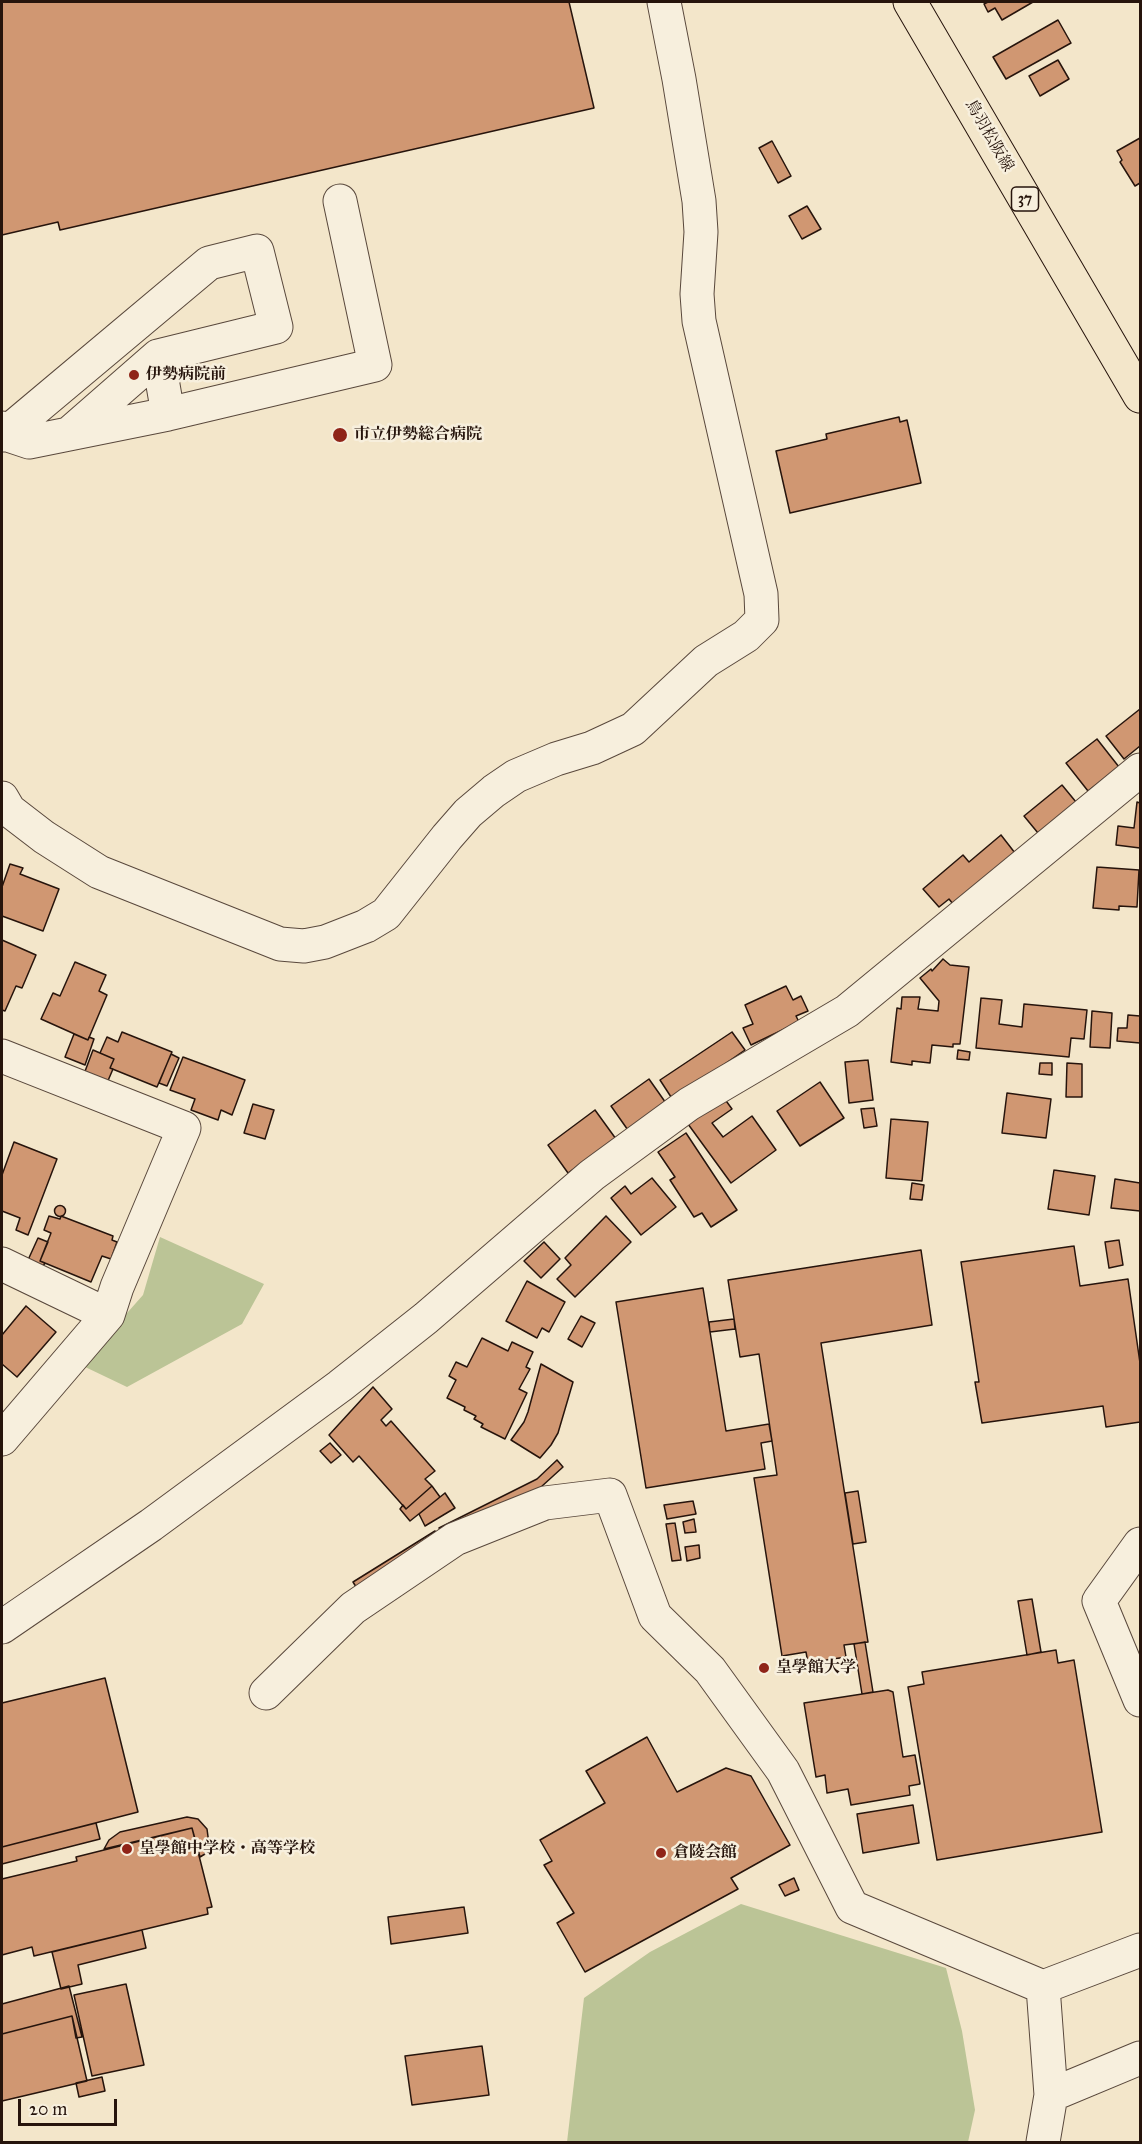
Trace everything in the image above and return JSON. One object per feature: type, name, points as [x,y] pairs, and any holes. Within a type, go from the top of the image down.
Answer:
[{"type":"main road","name":"鳥羽松阪線","points":[[910,2],[1140,396]]},
{"type":"street","points":[[4,811],[99,872],[280,944],[304,946],[325,942],[366,926],[386,914],[447,837],[468,813],[494,790],[516,776],[556,759],[592,748],[633,729],[706,661],[746,636],[762,620],[761,594],[699,321],[697,294],[701,232],[699,201],[664,2]]},
{"type":"street","points":[[71,432],[158,356],[276,327],[257,251],[209,262],[3,432],[29,442],[168,414],[375,365],[340,201]]},
{"type":"street","points":[[158,356],[168,414]]},
{"type":"street","points":[[2,1627],[151,1525],[340,1386],[426,1318],[592,1175],[688,1104],[847,1011],[1140,770]]},
{"type":"street","points":[[2,1056],[184,1128],[117,1287],[108,1315],[2,1439]]},
{"type":"street","points":[[2,1264],[108,1315]]},
{"type":"street","points":[[266,1693],[353,1608],[455,1539],[544,1503],[610,1495],[655,1616],[710,1670],[783,1771],[852,1907],[1043,1987],[1140,1950]]},
{"type":"street","points":[[1140,1544],[1099,1601],[1140,1700]]},
{"type":"street","points":[[1043,1987],[1051,2095],[1043,2142]]},
{"type":"street","points":[[1051,2095],[1140,2058]]},
{"type":"green space","points":[[160,1237],[264,1284],[242,1324],[127,1387],[81,1365],[143,1295]]},
{"type":"green space","points":[[741,1904],[946,1968],[962,2031],[975,2110],[968,2142],[567,2142],[584,1998],[650,1952]]},
{"type":"building","points":[[2,2],[569,2],[594,108],[60,230],[58,222],[2,235]]},
{"type":"building","points":[[988,2],[1033,2],[1002,20],[995,8],[988,12],[984,4]]},
{"type":"building","points":[[1058,20],[1071,43],[1006,79],[993,57]]},
{"type":"building","points":[[1058,60],[1069,79],[1040,96],[1029,76]]},
{"type":"building","points":[[1140,138],[1140,183],[1135,186],[1120,162],[1122,160],[1117,151]]},
{"type":"building","points":[[772,141],[791,176],[778,183],[759,148]]},
{"type":"building","points":[[807,206],[821,229],[802,239],[789,216]]},
{"type":"building","points":[[899,417],[900,422],[907,420],[921,483],[790,513],[776,451],[827,439],[826,434]]},
{"type":"building","points":[[1140,709],[1140,746],[1124,759],[1106,736]]},
{"type":"building","points":[[1097,739],[1119,767],[1088,791],[1066,763]]},
{"type":"building","points":[[1062,785],[1076,802],[1038,833],[1024,816]]},
{"type":"building","points":[[1137,802],[1140,803],[1140,848],[1116,845],[1118,826],[1134,828]]},
{"type":"building","points":[[1001,835],[1015,853],[953,904],[949,899],[939,907],[923,889],[963,855],[969,862]]},
{"type":"building","points":[[10,864],[23,868],[20,874],[59,889],[43,931],[2,916],[2,887]]},
{"type":"building","points":[[1097,867],[1139,870],[1137,907],[1119,906],[1119,910],[1093,908]]},
{"type":"building","points":[[2,940],[36,955],[22,988],[16,986],[5,1011],[2,1010]]},
{"type":"building","points":[[943,959],[950,965],[969,967],[960,1044],[953,1044],[953,1047],[932,1045],[930,1063],[912,1061],[912,1065],[891,1062],[897,1008],[901,1009],[902,997],[920,997],[918,1009],[938,1011],[939,1001],[920,978],[931,969],[932,971]]},
{"type":"building","points":[[75,962],[106,975],[99,991],[107,995],[88,1040],[41,1019],[53,993],[60,996]]},
{"type":"building","points":[[786,986],[793,1000],[801,996],[808,1011],[796,1016],[799,1022],[751,1045],[743,1028],[753,1024],[745,1005]]},
{"type":"building","points":[[981,998],[1002,1000],[999,1024],[1022,1027],[1024,1004],[1087,1010],[1084,1039],[1071,1038],[1069,1057],[976,1048]]},
{"type":"building","points":[[1092,1011],[1112,1013],[1110,1048],[1090,1047]]},
{"type":"building","points":[[1128,1015],[1140,1016],[1140,1043],[1117,1041],[1118,1028],[1127,1028]]},
{"type":"building","points":[[122,1032],[172,1052],[157,1087],[110,1068],[114,1059],[100,1053],[107,1037],[118,1042]]},
{"type":"building","points":[[732,1032],[745,1050],[673,1100],[660,1080]]},
{"type":"building","points":[[74,1034],[88,1040],[89,1037],[94,1039],[85,1065],[65,1057]]},
{"type":"building","points":[[93,1050],[114,1059],[110,1068],[113,1069],[107,1083],[84,1074]]},
{"type":"building","points":[[958,1050],[970,1052],[969,1060],[957,1059]]},
{"type":"building","points":[[171,1054],[179,1058],[167,1086],[159,1083]]},
{"type":"building","points":[[183,1057],[245,1080],[232,1115],[221,1110],[218,1120],[191,1110],[195,1099],[170,1090]]},
{"type":"building","points":[[868,1060],[873,1100],[849,1103],[845,1062]]},
{"type":"building","points":[[1040,1063],[1052,1063],[1052,1075],[1039,1074]]},
{"type":"building","points":[[1067,1063],[1082,1064],[1082,1097],[1066,1097]]},
{"type":"building","points":[[649,1079],[668,1106],[630,1133],[611,1106]]},
{"type":"building","points":[[820,1082],[844,1118],[800,1146],[777,1111]]},
{"type":"building","points":[[1007,1093],[1051,1099],[1046,1138],[1002,1133]]},
{"type":"building","points":[[724,1098],[732,1109],[712,1123],[723,1137],[752,1116],[776,1150],[731,1183],[688,1124]]},
{"type":"building","points":[[253,1104],[274,1110],[265,1139],[244,1133]]},
{"type":"building","points":[[874,1108],[877,1126],[864,1128],[861,1109]]},
{"type":"building","points":[[595,1110],[616,1139],[568,1173],[548,1145]]},
{"type":"building","points":[[891,1119],[928,1122],[922,1181],[886,1178]]},
{"type":"building","points":[[686,1133],[737,1210],[711,1227],[702,1213],[694,1217],[670,1180],[675,1177],[658,1152]]},
{"type":"building","points":[[14,1142],[57,1159],[28,1235],[16,1230],[20,1218],[2,1211],[2,1175]]},
{"type":"building","points":[[1054,1170],[1095,1176],[1089,1215],[1048,1209]]},
{"type":"building","points":[[652,1178],[676,1207],[641,1235],[611,1198],[625,1186],[631,1194]]},
{"type":"building","points":[[1115,1179],[1140,1183],[1140,1211],[1111,1208]]},
{"type":"building","points":[[912,1183],[924,1185],[922,1200],[910,1199]]},
{"type":"building","points":[[60,1205],[66,1211],[60,1217],[54,1211]]},
{"type":"building","points":[[49,1216],[60,1219],[61,1216],[113,1236],[112,1240],[117,1242],[111,1259],[102,1256],[91,1282],[40,1261],[51,1233],[44,1230]]},
{"type":"building","points":[[606,1216],[631,1242],[575,1297],[557,1279],[571,1265],[565,1258]]},
{"type":"building","points":[[38,1238],[48,1242],[40,1261],[45,1263],[43,1266],[28,1260]]},
{"type":"building","points":[[1119,1240],[1123,1265],[1109,1268],[1105,1242]]},
{"type":"building","points":[[544,1242],[560,1259],[541,1278],[524,1261]]},
{"type":"building","points":[[1074,1246],[1080,1286],[1128,1279],[1140,1363],[1140,1422],[1106,1427],[1103,1406],[982,1423],[975,1382],[979,1382],[961,1262]]},
{"type":"building","points":[[921,1250],[932,1325],[821,1343],[868,1642],[844,1645],[846,1657],[808,1663],[806,1652],[782,1656],[754,1478],[777,1475],[759,1354],[740,1357],[728,1280]]},
{"type":"building","points":[[527,1281],[565,1302],[549,1332],[542,1328],[537,1338],[506,1321]]},
{"type":"building","points":[[703,1288],[726,1431],[769,1424],[772,1441],[761,1443],[765,1469],[646,1488],[616,1302]]},
{"type":"building","points":[[26,1306],[56,1332],[17,1377],[2,1364],[2,1335]]},
{"type":"building","points":[[581,1316],[595,1323],[582,1347],[568,1339]]},
{"type":"building","points":[[734,1319],[735,1329],[710,1332],[709,1322]]},
{"type":"building","points":[[482,1338],[508,1351],[512,1342],[533,1352],[526,1367],[530,1369],[519,1389],[527,1393],[505,1439],[481,1427],[483,1424],[474,1419],[476,1416],[464,1410],[465,1407],[447,1398],[456,1380],[449,1376],[456,1362],[467,1367]]},
{"type":"building","points":[[541,1364],[573,1382],[558,1433],[540,1458],[511,1440],[528,1412]]},
{"type":"building","points":[[373,1387],[392,1409],[381,1420],[386,1426],[391,1421],[435,1471],[425,1479],[432,1486],[406,1509],[359,1456],[353,1462],[329,1435]]},
{"type":"building","points":[[330,1443],[341,1455],[331,1463],[320,1451]]},
{"type":"building","points":[[557,1460],[563,1467],[541,1487],[443,1536],[439,1528],[537,1479]]},
{"type":"building","points":[[432,1486],[440,1497],[410,1521],[400,1509],[403,1505],[406,1509]]},
{"type":"building","points":[[858,1491],[866,1542],[853,1544],[845,1493]]},
{"type":"building","points":[[445,1493],[455,1508],[425,1526],[419,1514]]},
{"type":"building","points":[[693,1501],[696,1514],[667,1519],[664,1505]]},
{"type":"building","points":[[694,1519],[696,1532],[685,1533],[683,1522]]},
{"type":"building","points":[[675,1523],[681,1560],[672,1561],[666,1524]]},
{"type":"building","points":[[435,1531],[441,1539],[358,1590],[353,1582]]},
{"type":"building","points":[[699,1545],[700,1558],[687,1561],[685,1547]]},
{"type":"building","points":[[1032,1599],[1041,1652],[1027,1655],[1018,1601]]},
{"type":"building","points":[[865,1642],[873,1692],[862,1694],[854,1644]]},
{"type":"building","points":[[1056,1650],[1058,1663],[1074,1660],[1102,1832],[937,1860],[908,1687],[924,1684],[922,1672]]},
{"type":"building","points":[[105,1678],[138,1812],[2,1847],[2,1703]]},
{"type":"building","points":[[888,1690],[893,1692],[903,1757],[915,1755],[920,1784],[909,1786],[910,1795],[851,1805],[848,1789],[827,1793],[825,1775],[816,1777],[804,1703]]},
{"type":"building","name":"倉陵会館","points":[[647,1737],[677,1792],[726,1768],[751,1776],[790,1845],[731,1878],[738,1889],[585,1972],[557,1923],[574,1913],[544,1865],[552,1861],[540,1840],[605,1803],[586,1771]]},
{"type":"building","points":[[913,1805],[919,1843],[863,1853],[857,1814]]},
{"type":"building","points":[[187,1817],[198,1819],[207,1829],[209,1844],[205,1854],[200,1857],[192,1828],[104,1849],[109,1840],[120,1832]]},
{"type":"building","points":[[96,1823],[100,1839],[2,1864],[2,1847]]},
{"type":"building","points":[[192,1828],[212,1907],[207,1908],[208,1914],[34,1956],[32,1947],[2,1955],[2,1879],[77,1861],[76,1857]]},
{"type":"building","points":[[794,1878],[799,1890],[785,1896],[779,1885]]},
{"type":"building","points":[[464,1907],[468,1933],[391,1944],[388,1917]]},
{"type":"building","points":[[142,1930],[146,1948],[78,1965],[82,1984],[61,1989],[52,1952]]},
{"type":"building","points":[[126,1984],[144,2065],[92,2076],[74,1995]]},
{"type":"building","points":[[69,1986],[82,2037],[76,2038],[72,2016],[2,2034],[2,2004]]},
{"type":"building","points":[[72,2016],[87,2081],[2,2101],[2,2034]]},
{"type":"building","points":[[482,2046],[489,2095],[412,2105],[405,2056]]},
{"type":"building","points":[[102,2077],[105,2091],[79,2097],[76,2083]]},
{"type":"place","name":"伊勢病院前","points":[[134,375]]},
{"type":"place","name":"市立伊勢総合病院","points":[[340,435]]},
{"type":"place","name":"皇學館大学","points":[[764,1668]]},
{"type":"place","name":"皇學館中学校・高等学校","points":[[127,1849]]},
{"type":"place","name":"倉陵会館","points":[[661,1853]]}]
